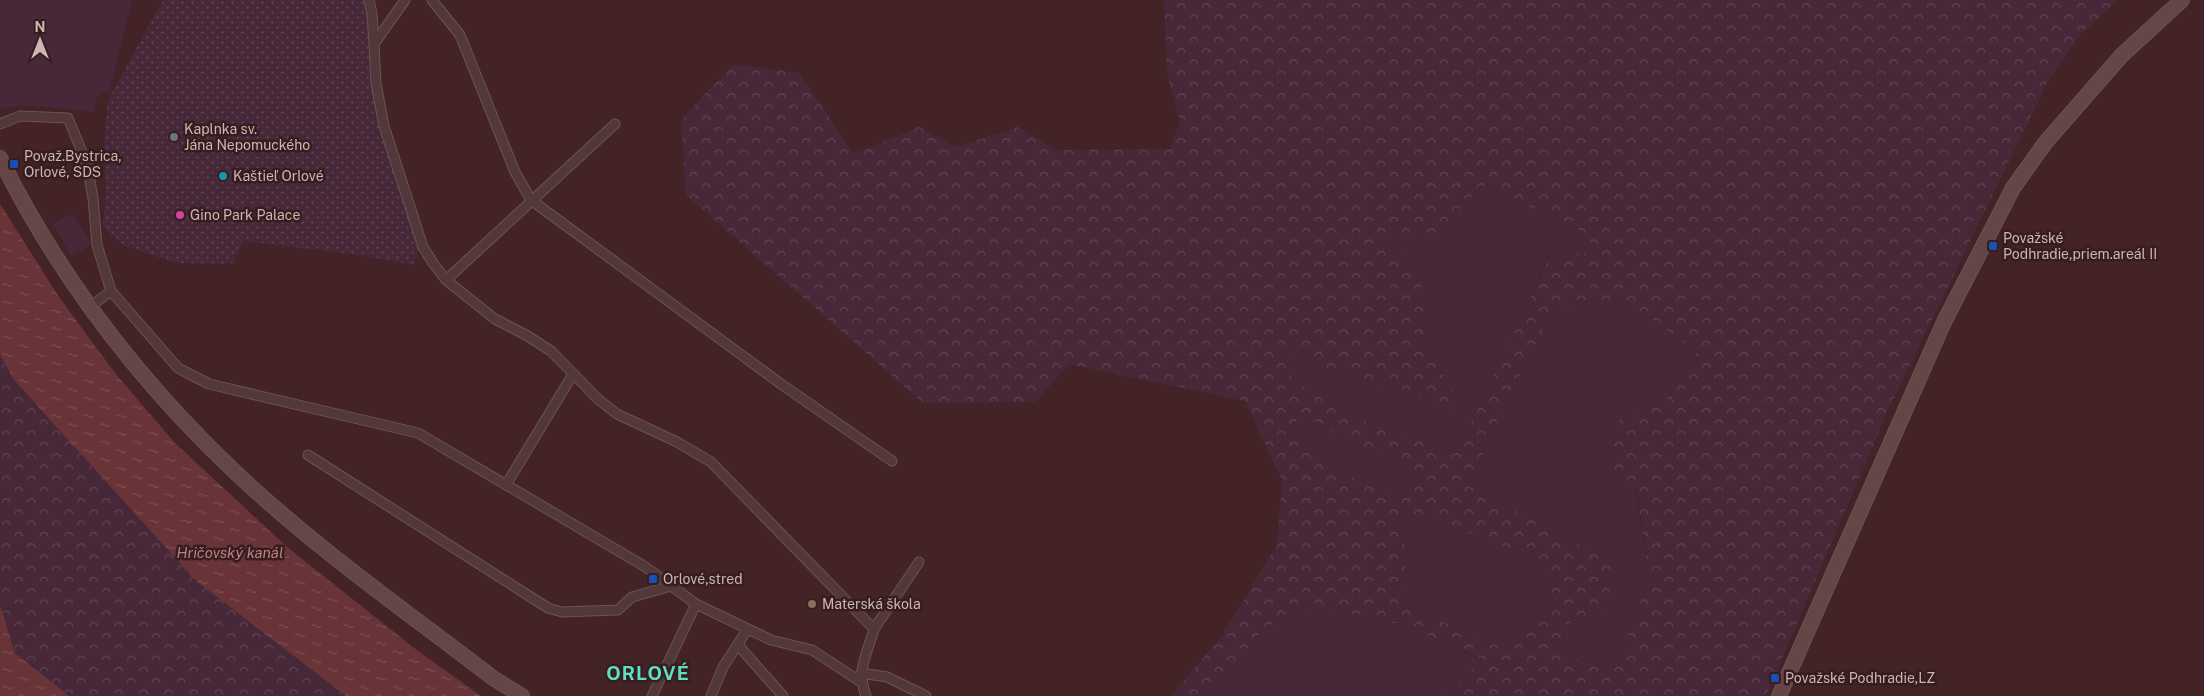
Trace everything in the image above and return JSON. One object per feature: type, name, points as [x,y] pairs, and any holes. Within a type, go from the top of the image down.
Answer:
[{"type":"main road","points":[[1779,696],[1944,322],[2014,188],[2045,142],[2122,54],[2182,0]]},
{"type":"main road","points":[[0,158],[38,228],[90,307],[136,367],[233,470],[327,550],[494,678],[522,696]]},
{"type":"street","points":[[369,0],[372,14],[376,82],[384,126],[423,247],[446,280],[495,319],[551,351],[598,399],[617,414],[677,442],[711,462],[874,629]]},
{"type":"street","points":[[374,44],[404,0]]},
{"type":"street","points":[[432,0],[460,35],[515,172],[531,200],[781,384],[892,461]]},
{"type":"street","points":[[0,124],[20,116],[68,118],[89,170],[97,245],[110,291],[178,368],[208,384],[418,433],[644,566],[696,604],[771,640],[812,650],[861,678],[887,677],[926,696]]},
{"type":"street","points":[[446,280],[615,124]]},
{"type":"street","points":[[90,307],[110,291]]},
{"type":"street","points":[[506,485],[573,374]]},
{"type":"street","points":[[308,455],[548,608],[562,612],[618,610],[632,597],[671,586]]},
{"type":"street","points":[[866,696],[861,678],[874,629],[919,562]]},
{"type":"street","points":[[652,696],[696,604]]},
{"type":"street","points":[[711,696],[723,667],[747,630]]},
{"type":"street","points":[[738,645],[783,696]]},
{"type":"green space","points":[[0,0],[132,0],[110,90],[97,96],[94,112],[21,105],[0,110]]},
{"type":"green space","points":[[163,0],[365,0],[370,35],[369,64],[379,127],[419,249],[414,265],[352,254],[243,241],[232,264],[176,263],[125,246],[103,226],[106,187],[103,155],[108,100]]},
{"type":"green space","points":[[1164,0],[2118,0],[2081,34],[2049,79],[1889,408],[1766,696],[1445,696],[1483,659],[1399,624],[1337,611],[1300,611],[1260,632],[1229,673],[1203,691],[1201,696],[1171,696],[1221,637],[1277,545],[1282,480],[1245,401],[1068,364],[1036,402],[923,403],[686,195],[681,120],[733,64],[800,73],[853,154],[919,127],[956,147],[1017,127],[1057,150],[1170,149],[1180,121],[1167,75]],"holes":[[[1483,185],[1573,225],[1601,251],[1549,256],[1515,332],[1457,452],[1351,417],[1292,379],[1288,338],[1328,373],[1348,374],[1455,409],[1460,398],[1422,347],[1428,303],[1411,260],[1376,242],[1391,236],[1433,237]],[[1625,301],[1697,352],[1664,404],[1624,414],[1612,432],[1614,481],[1637,492],[1649,578],[1617,667],[1563,656],[1564,625],[1603,613],[1613,592],[1613,563],[1471,487],[1484,449],[1553,309]],[[1300,415],[1325,426],[1351,445],[1412,462],[1420,481],[1397,493],[1345,475],[1293,427]],[[1396,515],[1443,522],[1548,565],[1553,606],[1519,632],[1511,651],[1401,604],[1408,551],[1400,535]]]},
{"type":"green space","points":[[1483,185],[1573,225],[1602,251],[1548,256],[1515,332],[1457,452],[1351,417],[1292,379],[1287,337],[1328,373],[1348,374],[1460,397],[1422,347],[1428,303],[1376,242],[1391,236],[1433,237]]},
{"type":"green space","points":[[73,213],[91,245],[71,256],[53,224]]},
{"type":"green space","points":[[1625,301],[1697,352],[1664,404],[1624,414],[1649,578],[1617,667],[1563,656],[1564,625],[1603,613],[1471,488],[1484,449],[1553,309]]},
{"type":"green space","points":[[0,355],[14,380],[196,581],[346,696],[69,696],[15,653],[0,605]]},
{"type":"green space","points":[[1300,414],[1325,426],[1351,445],[1412,462],[1420,481],[1397,493],[1345,475],[1293,427]]},
{"type":"green space","points":[[1396,515],[1443,522],[1549,565],[1553,606],[1519,632],[1511,651],[1401,604],[1408,551],[1400,535]]},
{"type":"green space","points":[[1300,611],[1337,611],[1399,624],[1484,660],[1445,696],[1201,696],[1203,691],[1229,673],[1260,632]]},
{"type":"water","name":"Hričovský kanál","points":[[0,204],[59,297],[115,373],[174,442],[287,547],[418,651],[481,696],[346,696],[196,581],[14,380],[0,355]]},
{"type":"water","points":[[0,605],[15,653],[69,696],[0,696]]},
{"type":"place","name":"Kaplnka sv. Jána Nepomuckého","points":[[174,137]]},
{"type":"place","name":"Považ.Bystrica, Orlové, SDS","points":[[14,164]]},
{"type":"place","name":"Kaštieľ Orlové","points":[[223,176]]},
{"type":"place","name":"Gino Park Palace","points":[[180,215]]},
{"type":"place","name":"Považské Podhradie,priem.areál II","points":[[1993,246]]},
{"type":"place","name":"Orlové,stred","points":[[653,579]]},
{"type":"place","name":"Materská škola","points":[[812,604]]},
{"type":"place","name":"Považské Podhradie,LZ","points":[[1775,678]]},
{"type":"district","name":"ORLOVÉ","points":[[648,673]]}]
